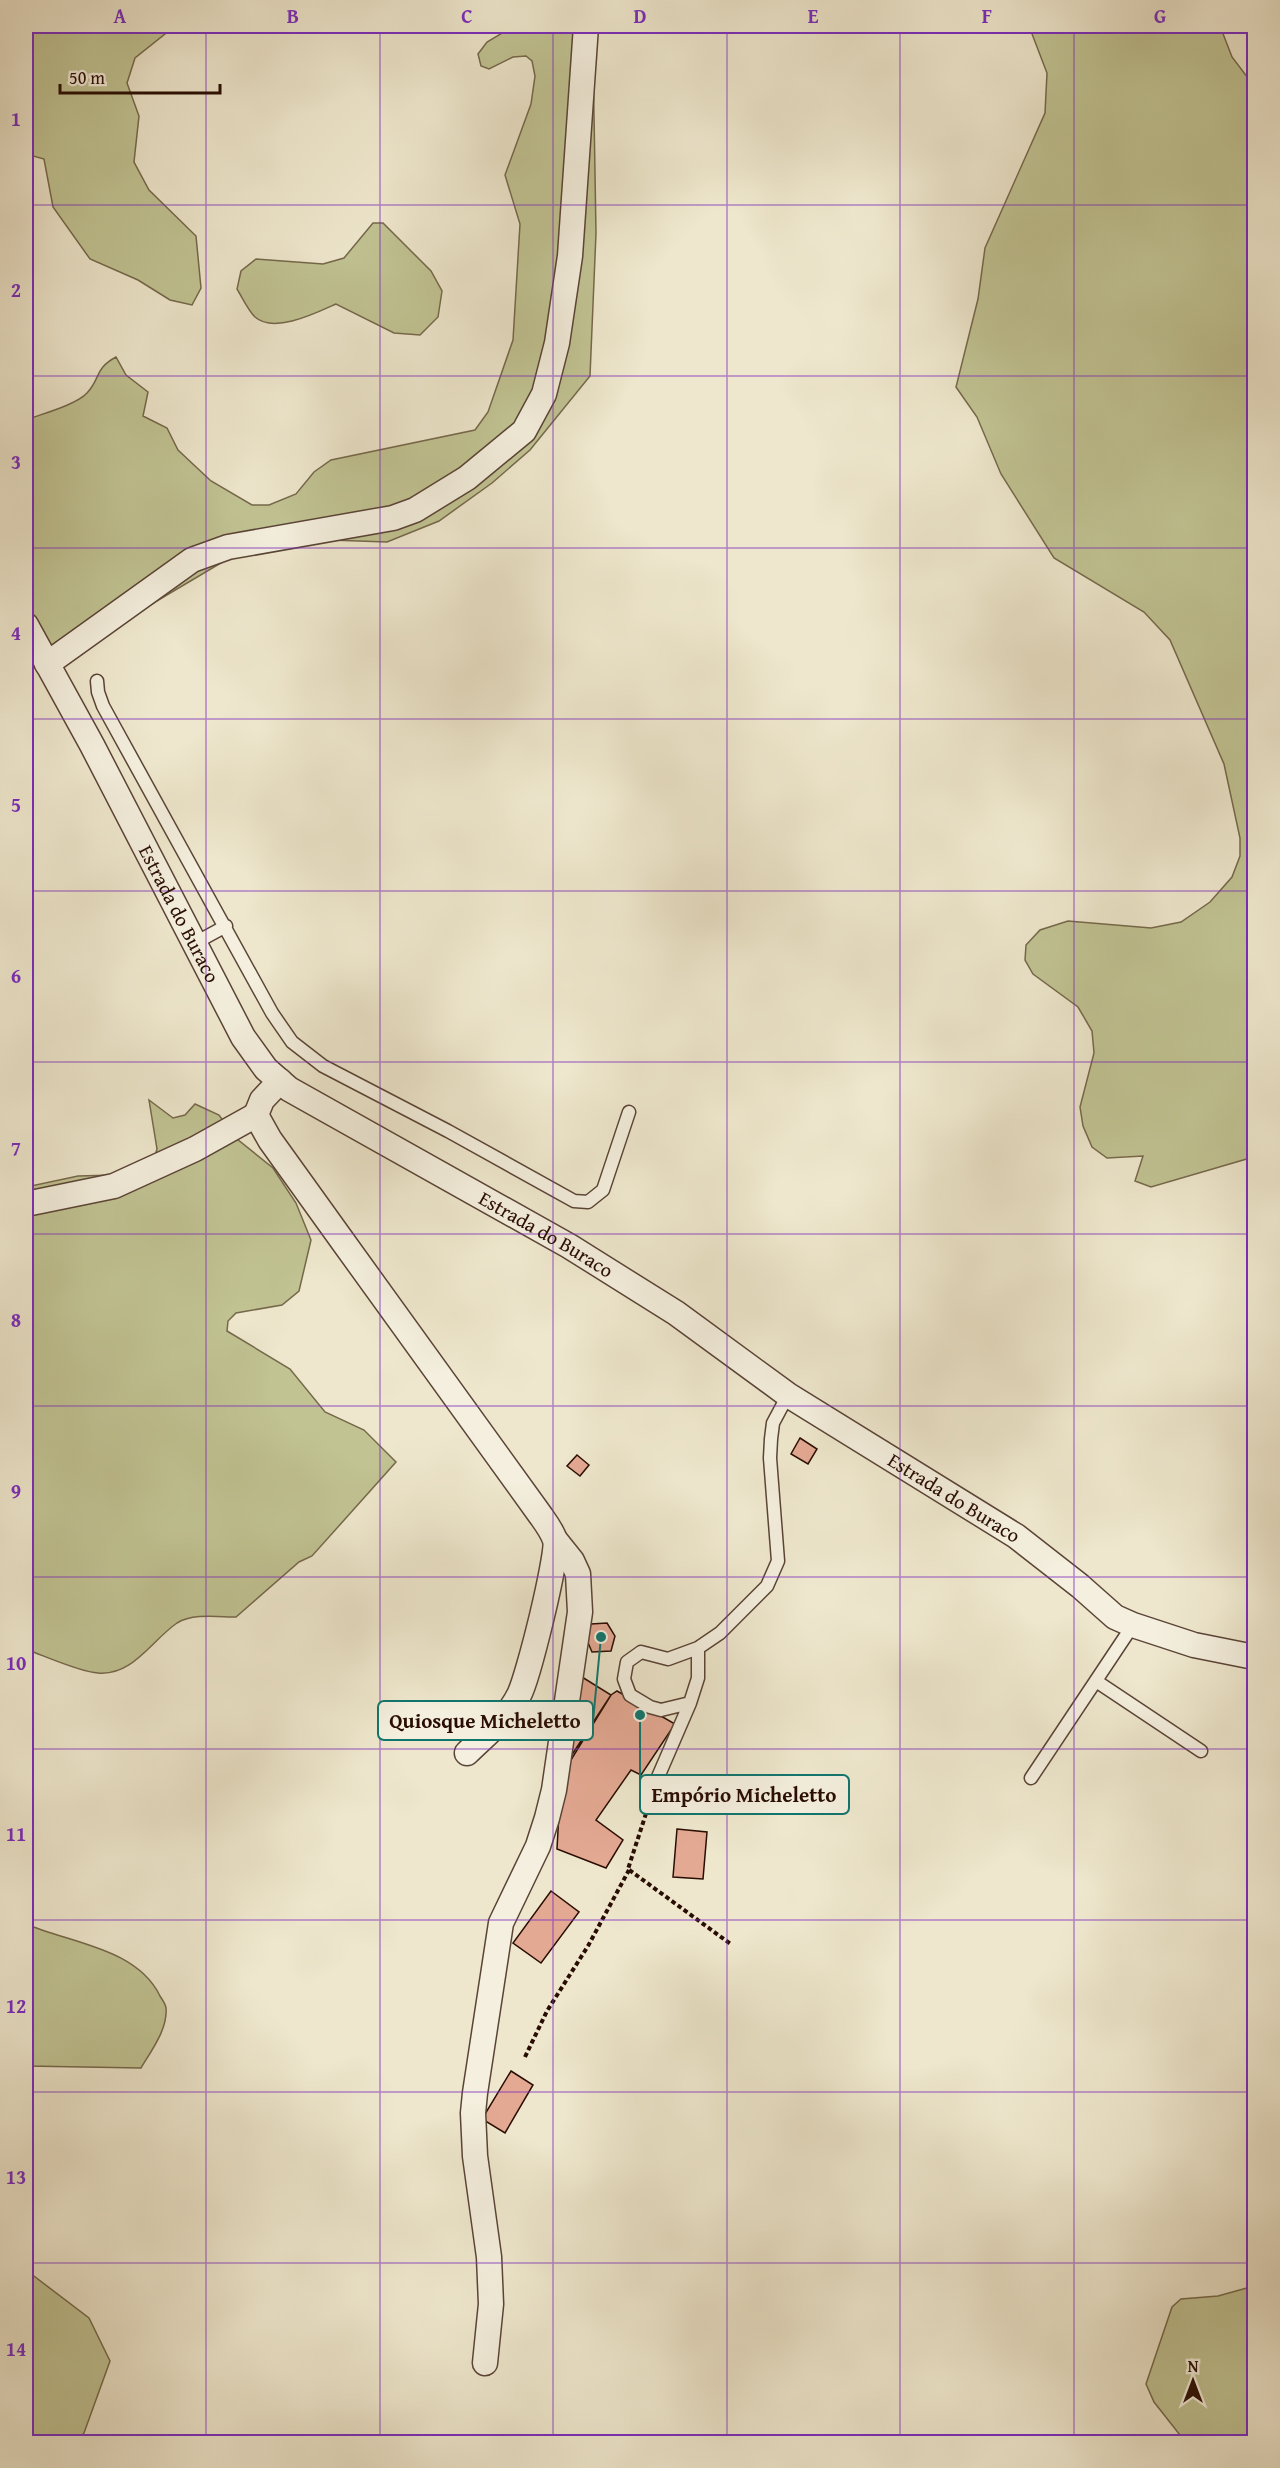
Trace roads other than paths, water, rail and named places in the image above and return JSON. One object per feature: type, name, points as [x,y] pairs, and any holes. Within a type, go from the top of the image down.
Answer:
[{"type":"street","points":[[47,664],[192,560],[228,548],[393,518],[415,510],[467,478],[524,430],[544,394],[557,343],[570,256],[586,26]]},
{"type":"street","name":"Estrada do Buraco","points":[[26,625],[92,745],[243,1037],[266,1069],[289,1089],[569,1246],[676,1313],[788,1395],[1016,1536],[1080,1586],[1115,1617],[1194,1645],[1254,1657]]},
{"type":"street","points":[[26,1204],[114,1186],[195,1149],[256,1115],[262,1100],[280,1081]]},
{"type":"street","points":[[256,1115],[317,1206],[542,1515],[578,1574],[580,1592],[578,1635],[547,1818],[538,1846],[501,1923],[473,2113],[480,2201],[489,2257],[491,2304],[485,2363]]},
{"type":"street","points":[[467,1753],[506,1715],[519,1696],[542,1616],[556,1541]]},
{"type":"lane","points":[[97,681],[103,706],[272,1013],[292,1042],[323,1066],[448,1131],[574,1201],[588,1202],[603,1190],[629,1112]]},
{"type":"lane","points":[[195,943],[226,926]]},
{"type":"lane","points":[[690,1703],[662,1710],[650,1707],[630,1695],[624,1679],[627,1662],[641,1652],[668,1659],[698,1648],[720,1633],[767,1586],[778,1561],[770,1458],[771,1439],[773,1423],[788,1395]]},
{"type":"lane","points":[[1031,1778],[1133,1625]]},
{"type":"lane","points":[[658,1777],[690,1703],[698,1678],[698,1648]]},
{"type":"lane","points":[[1096,1681],[1201,1751]]},
{"type":"place","name":"Quiosque Micheletto","points":[[601,1637]]},
{"type":"place","name":"Empório Micheletto","points":[[640,1715]]}]
